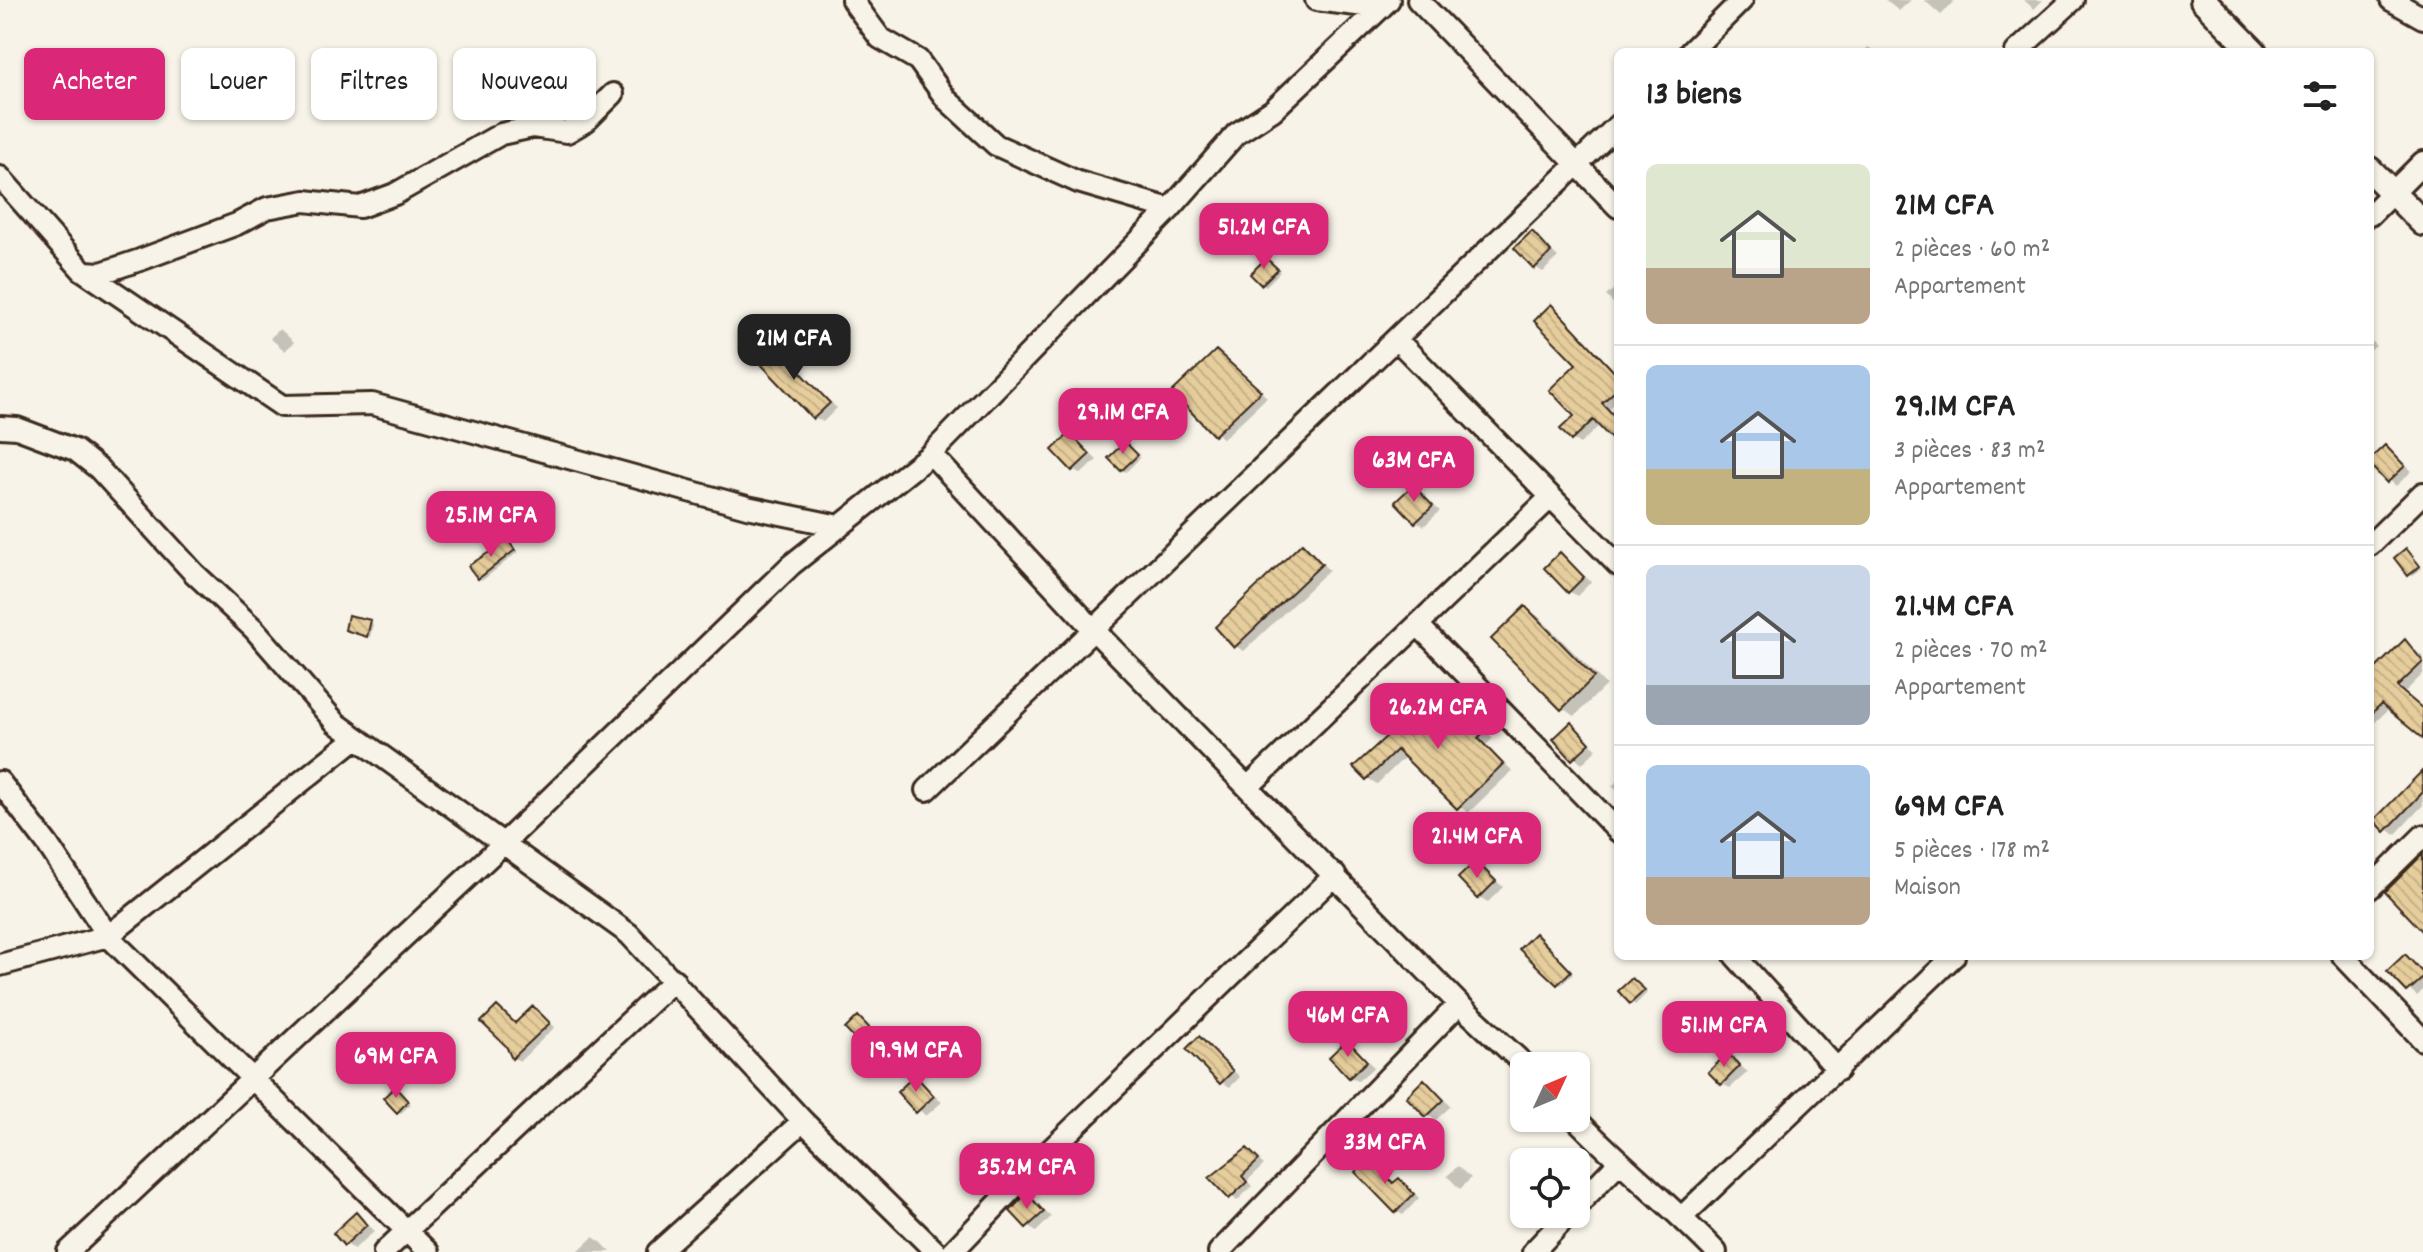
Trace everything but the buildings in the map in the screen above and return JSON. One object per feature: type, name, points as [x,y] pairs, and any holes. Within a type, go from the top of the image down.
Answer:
[{"type":"street","points":[[852,0],[880,38],[918,60],[947,100],[996,145],[1078,182],[1170,209]]},
{"type":"street","points":[[1316,0],[1385,4]]},
{"type":"street","points":[[1418,0],[1614,203]]},
{"type":"street","points":[[1694,48],[1742,0]]},
{"type":"street","points":[[2020,48],[2073,0]]},
{"type":"street","points":[[2203,0],[2250,48]]},
{"type":"street","points":[[2397,2],[2423,18]]},
{"type":"street","points":[[68,1252],[505,842],[791,565],[931,454],[1170,209],[1236,134],[1273,110],[1385,4]]},
{"type":"street","points":[[85,272],[101,273],[140,260],[237,224],[267,208],[305,201],[360,207],[395,194],[501,134],[533,127],[567,132],[586,121],[613,94]]},
{"type":"street","points":[[927,790],[1614,129]]},
{"type":"street","points":[[2374,211],[2423,162]]},
{"type":"street","points":[[2374,174],[2423,223]]},
{"type":"street","points":[[0,177],[85,272],[282,406],[372,404],[747,507],[839,526]]},
{"type":"street","points":[[1396,339],[1614,561]]},
{"type":"street","points":[[0,427],[17,428],[75,450],[99,469],[194,573],[254,629],[336,723],[629,934],[803,1121],[936,1252]]},
{"type":"street","points":[[931,454],[1093,629],[1459,1004],[1511,1052]]},
{"type":"street","points":[[2374,541],[2423,493]]},
{"type":"street","points":[[1248,787],[1551,497]]},
{"type":"street","points":[[1418,625],[1614,827]]},
{"type":"street","points":[[0,965],[108,936],[356,738]]},
{"type":"street","points":[[0,782],[48,845],[108,936],[428,1252]]},
{"type":"street","points":[[2374,884],[2423,836]]},
{"type":"street","points":[[952,1252],[1041,1159],[1335,875]]},
{"type":"street","points":[[1739,960],[1838,1070]]},
{"type":"street","points":[[1682,1217],[1950,960]]},
{"type":"street","points":[[2347,960],[2423,1040]]},
{"type":"street","points":[[384,1252],[674,980]]},
{"type":"street","points":[[1219,1252],[1459,1004]]},
{"type":"street","points":[[658,1252],[803,1121]]},
{"type":"street","points":[[1588,1132],[1716,1252]]},
{"type":"street","points":[[1590,1192],[1618,1163]]},
{"type":"street","points":[[1533,1252],[1556,1228]]}]
